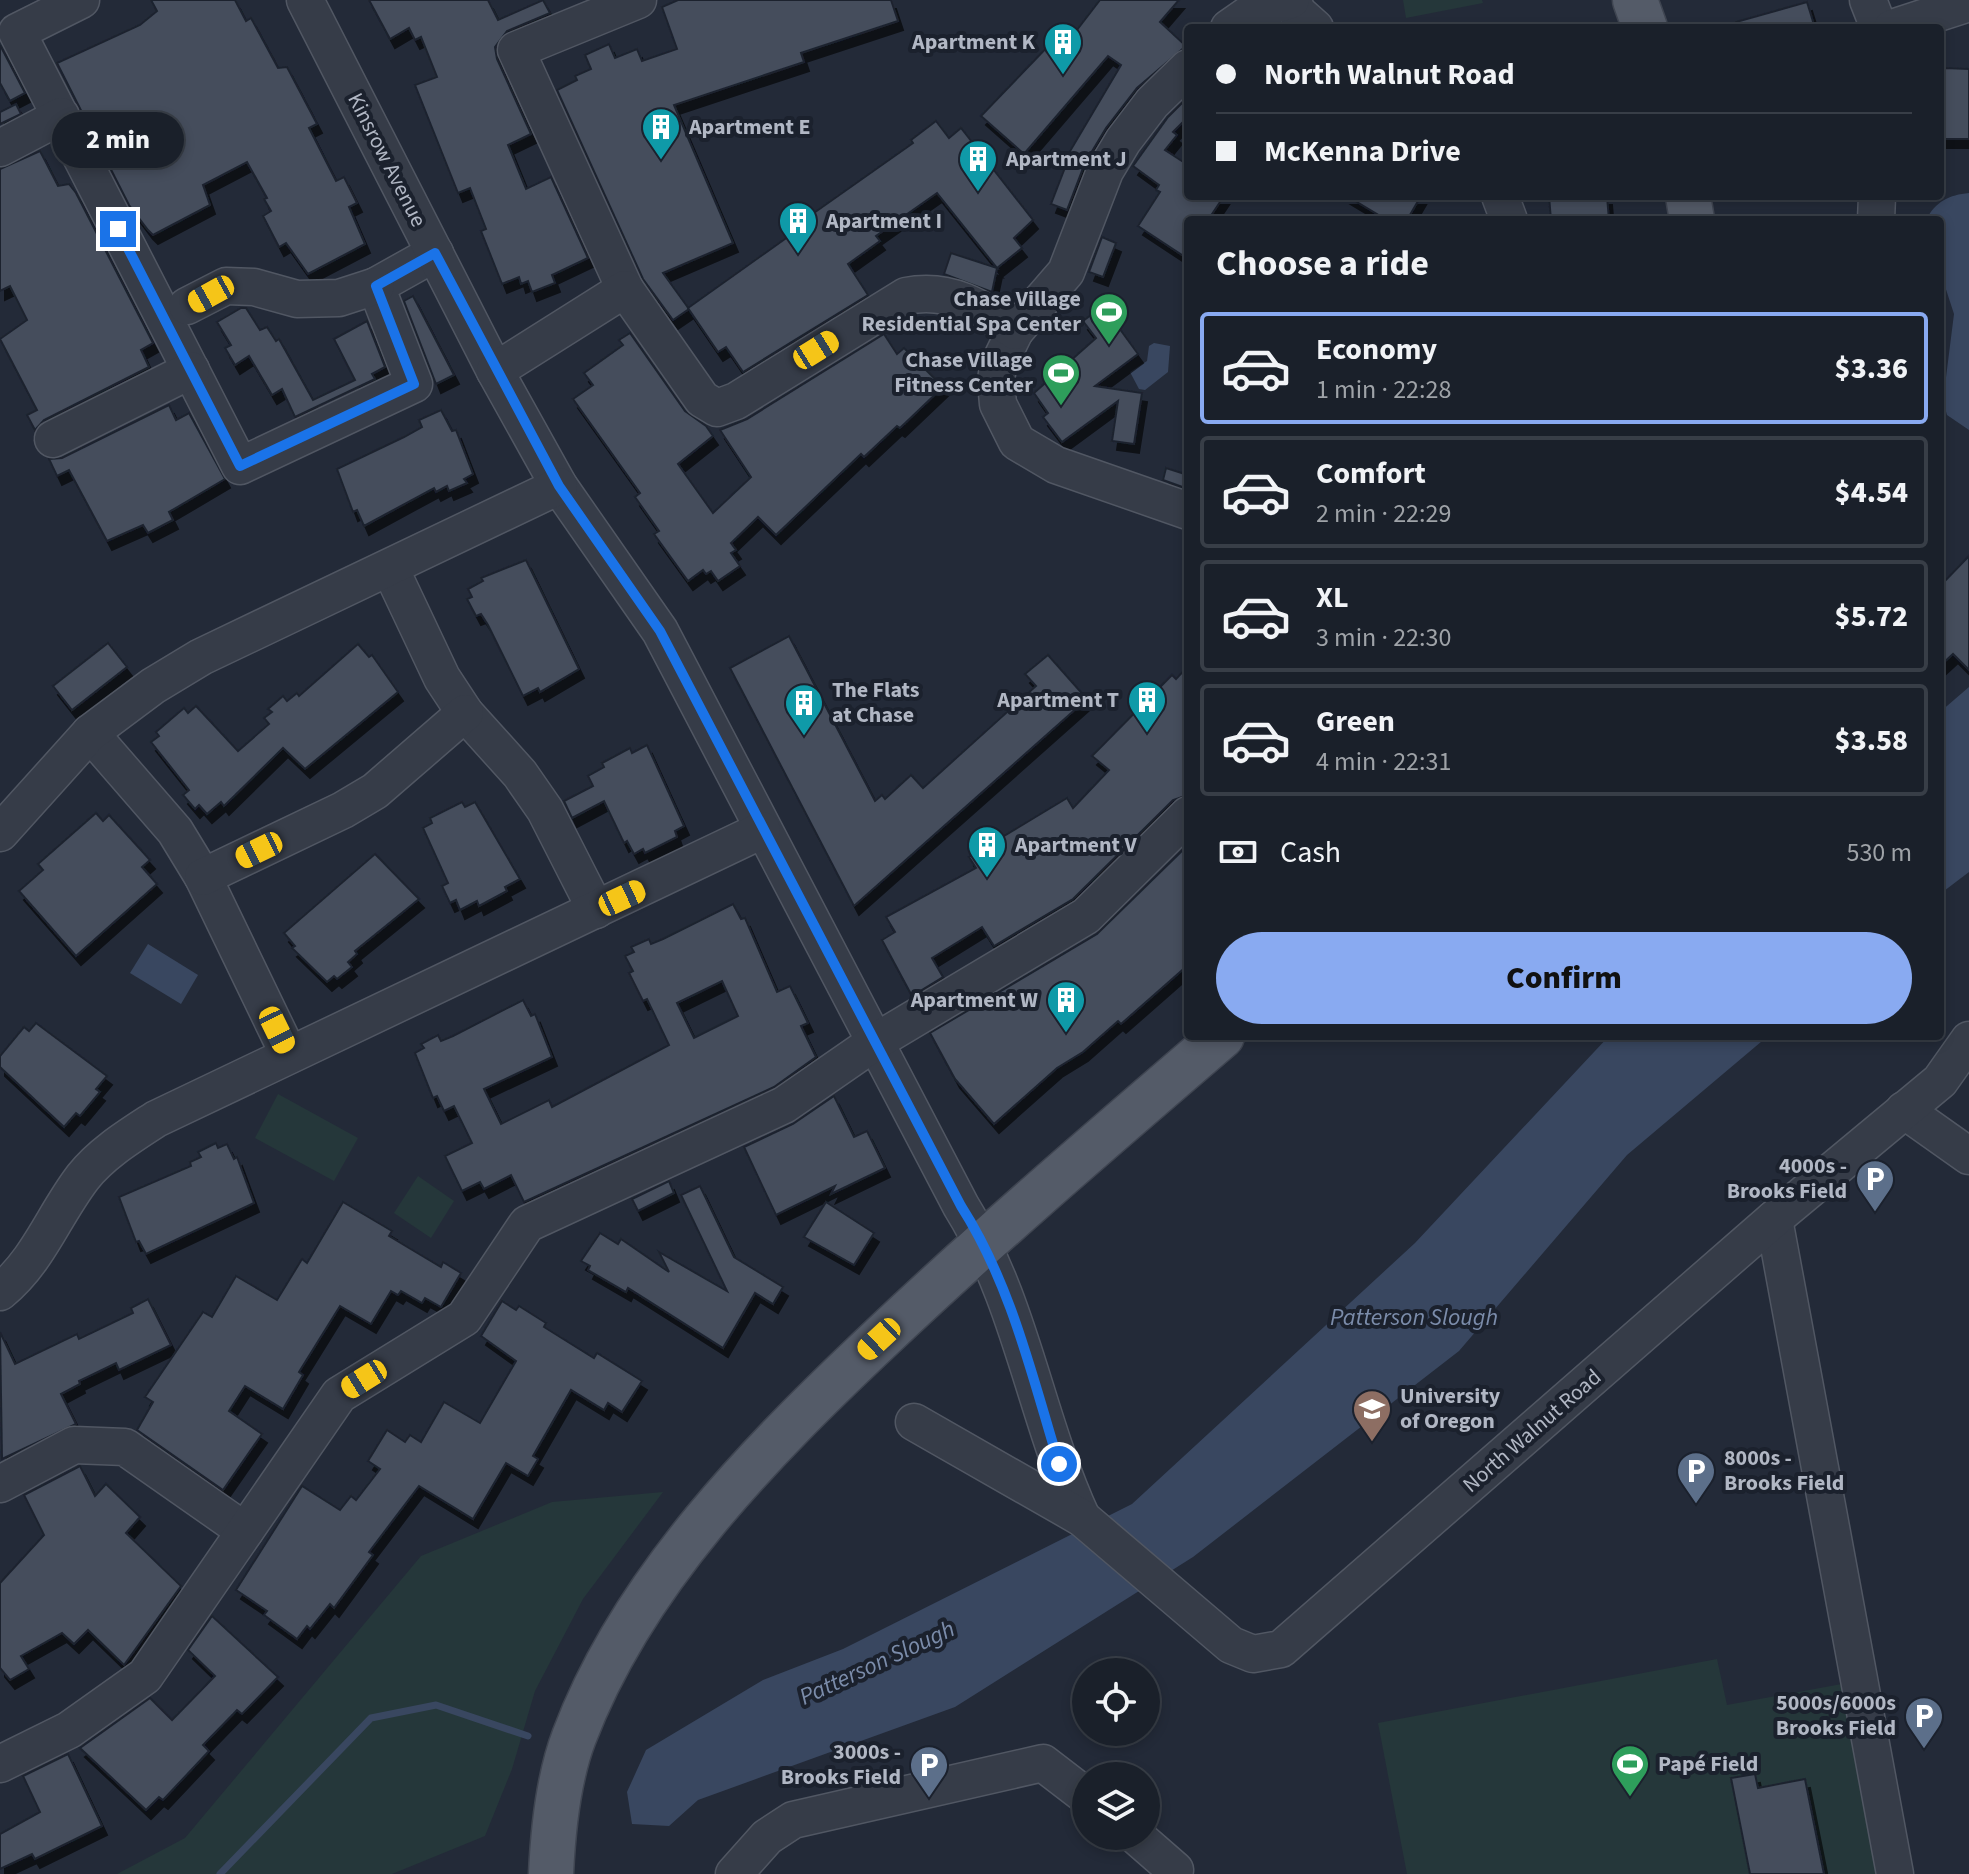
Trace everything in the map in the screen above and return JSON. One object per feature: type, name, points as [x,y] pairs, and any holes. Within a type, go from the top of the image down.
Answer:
[{"type":"main road","points":[[1635,0],[1644,24]]},
{"type":"main road","points":[[551,1874],[553,1833],[573,1739],[617,1645],[713,1507],[838,1379],[983,1241],[1217,1040]]},
{"type":"street","points":[[81,0],[17,32],[240,466],[414,384],[376,286]]},
{"type":"street","name":"Kinsrow Avenue","points":[[305,0],[495,371],[559,486],[660,631],[961,1206],[983,1241]]},
{"type":"street","points":[[638,0],[516,50],[625,289],[702,399],[717,408],[736,401],[906,296],[930,293],[957,297],[1015,331]]},
{"type":"street","points":[[1235,24],[1252,12],[1292,0],[1301,17],[1310,24]]},
{"type":"street","points":[[1868,0],[1877,24]]},
{"type":"street","points":[[1904,24],[1969,3]]},
{"type":"street","points":[[1184,72],[1152,103],[1123,141],[1105,171],[1066,272],[1015,331],[998,366],[996,381],[998,404],[1017,442],[1056,465],[1184,510]]},
{"type":"street","points":[[0,148],[61,116]]},
{"type":"street","points":[[187,306],[226,286],[254,287],[297,299],[339,298],[376,286],[435,253]]},
{"type":"street","points":[[495,371],[625,289]]},
{"type":"street","points":[[53,439],[191,370]]},
{"type":"street","points":[[0,833],[90,733],[153,686],[201,657],[559,486]]},
{"type":"street","points":[[390,568],[442,678],[465,713],[520,774],[545,810],[596,910]]},
{"type":"street","points":[[203,877],[343,810],[375,791],[465,713]]},
{"type":"street","points":[[90,733],[175,831],[203,877],[289,1055]]},
{"type":"street","points":[[0,1764],[69,1730],[145,1676],[339,1395],[464,1318],[527,1224],[784,1105],[875,1042],[1086,916],[1184,819]]},
{"type":"street","points":[[0,1292],[39,1252],[83,1177],[116,1145],[156,1119],[762,830]]},
{"type":"street","name":"North Walnut Road","points":[[914,1422],[1082,1518],[1242,1652],[1268,1653],[1293,1643],[1774,1219],[1940,1081],[1961,1040]]},
{"type":"street","points":[[1904,1110],[1969,1156]]},
{"type":"street","points":[[1774,1219],[1895,1874]]},
{"type":"street","name":"North Walnut Road","points":[[983,1241],[1024,1346],[1059,1464],[1082,1518]]},
{"type":"street","points":[[0,1484],[74,1445],[125,1447],[245,1531]]},
{"type":"street","points":[[734,1874],[767,1837],[793,1820],[1043,1763],[1072,1785]]},
{"type":"street","points":[[1152,1850],[1175,1870]]},
{"type":"shaded area","points":[[1403,0],[1482,0],[1483,3],[1406,18]]},
{"type":"shaded area","points":[[278,1094],[358,1138],[334,1181],[255,1138]]},
{"type":"shaded area","points":[[418,1176],[454,1201],[431,1238],[394,1213]]},
{"type":"shaded area","points":[[663,1492],[583,1599],[535,1691],[512,1769],[485,1836],[392,1874],[117,1874],[185,1838],[421,1556],[552,1502]]},
{"type":"shaded area","name":"Papé Field","points":[[1717,1659],[1727,1705],[1847,1683],[1882,1874],[1407,1874],[1378,1723]]},
{"type":"water","points":[[1969,193],[1969,430],[1947,415],[1944,404],[1954,314],[1944,283],[1944,216],[1929,216],[1944,200]]},
{"type":"water","points":[[1154,343],[1170,346],[1168,372],[1145,390],[1139,389],[1130,372],[1147,361],[1149,346]]},
{"type":"water","points":[[1969,687],[1969,872],[1944,891],[1944,709]]},
{"type":"water","points":[[148,944],[198,975],[181,1004],[130,973]]},
{"type":"water","name":"Patterson Slough","points":[[1605,1040],[1763,1040],[1627,1155],[1459,1351],[1193,1557],[955,1707],[698,1800],[669,1826],[632,1824],[627,1792],[646,1750],[763,1680],[843,1649],[1132,1504],[1415,1243]]},
{"type":"building","points":[[151,0],[235,0],[246,21],[251,18],[278,68],[287,67],[317,124],[309,128],[336,181],[344,177],[357,203],[349,207],[365,244],[308,274],[286,243],[279,247],[263,216],[271,211],[264,199],[267,198],[247,162],[203,185],[210,205],[153,235],[148,230],[129,205],[57,63],[140,25],[157,11]]},
{"type":"building","points":[[369,0],[488,0],[498,20],[543,0],[550,13],[507,31],[495,47],[497,59],[531,134],[508,145],[526,189],[551,177],[588,258],[552,275],[555,283],[532,292],[528,281],[521,284],[519,277],[502,284],[481,231],[486,229],[470,188],[458,193],[415,85],[437,77],[421,37],[415,40],[409,28],[390,39]]},
{"type":"building","points":[[678,0],[891,0],[898,21],[801,53],[804,62],[674,105],[733,243],[663,273],[689,309],[673,320],[643,279],[557,90],[577,80],[575,76],[591,69],[585,55],[609,44],[615,58],[637,49],[642,61],[677,49],[662,7]]},
{"type":"building","name":"Apartment K","points":[[1100,0],[1179,0],[1160,22],[1184,44],[1184,48],[1137,88],[1106,128],[1085,163],[1067,210],[1051,204],[1066,165],[1063,163],[1121,65],[1108,56],[1024,154],[981,116],[1054,40],[1063,48]]},
{"type":"building","points":[[1807,2],[1814,24],[1736,24]]},
{"type":"building","points":[[0,45],[25,93],[10,101],[0,83]]},
{"type":"building","points":[[1945,68],[1969,69],[1969,139],[1944,139]]},
{"type":"building","points":[[1184,101],[1184,121],[1173,132],[1177,135],[1165,150],[1184,162],[1184,200],[1221,200],[1211,216],[1184,216],[1184,256],[1138,226],[1160,192],[1156,190],[1159,185],[1133,166],[1168,117]]},
{"type":"building","points":[[16,104],[21,114],[0,124],[0,112]]},
{"type":"building","points":[[936,121],[949,138],[961,128],[1033,220],[1014,238],[1022,248],[997,268],[937,193],[876,236],[880,241],[848,264],[868,295],[743,372],[726,347],[718,352],[688,308],[813,219],[811,215],[913,143],[911,140]]},
{"type":"building","points":[[40,151],[58,186],[69,184],[76,193],[153,343],[141,350],[149,367],[44,420],[35,430],[27,415],[37,410],[0,339],[27,320],[10,286],[0,291],[0,169]]},
{"type":"building","points":[[1354,200],[1419,200],[1409,216],[1380,216]]},
{"type":"building","points":[[1549,200],[1607,200],[1609,216],[1551,216]]},
{"type":"building","points":[[1102,237],[1116,243],[1103,277],[1089,272]]},
{"type":"building","points":[[951,253],[997,268],[992,292],[944,274]]},
{"type":"building","points":[[413,296],[454,375],[436,384],[404,301]]},
{"type":"building","points":[[1103,306],[1138,354],[1095,386],[1142,393],[1134,444],[1112,441],[1118,401],[1062,442],[1043,417],[1048,413],[1034,393],[1096,338],[1083,321]]},
{"type":"building","points":[[246,308],[260,330],[267,327],[276,341],[279,339],[313,400],[355,380],[334,339],[367,321],[385,367],[372,374],[375,379],[295,417],[282,389],[272,395],[249,356],[235,365],[225,348],[231,345],[217,322]]},
{"type":"building","points":[[630,333],[685,411],[706,426],[713,436],[678,464],[713,513],[751,477],[720,430],[747,419],[884,334],[897,354],[904,348],[943,387],[900,428],[897,426],[864,457],[861,454],[776,535],[758,517],[731,543],[736,550],[731,553],[740,566],[718,581],[711,571],[706,574],[703,570],[688,581],[654,534],[659,531],[635,497],[640,493],[573,399],[593,385],[584,373],[623,345],[619,340]]},
{"type":"building","points":[[169,405],[176,420],[189,413],[225,479],[169,512],[173,520],[148,533],[143,525],[107,541],[69,470],[57,476],[49,459],[62,458]]},
{"type":"building","points":[[441,410],[452,431],[456,430],[473,474],[464,479],[467,483],[449,491],[447,486],[436,492],[434,488],[364,526],[357,510],[353,512],[337,469],[422,427],[419,420]]},
{"type":"building","points":[[1166,468],[1184,474],[1184,488],[1163,480]]},
{"type":"building","points":[[1969,556],[1969,670],[1953,654],[1944,662],[1944,582]]},
{"type":"building","points":[[526,560],[579,669],[540,692],[538,688],[523,696],[488,625],[481,614],[476,616],[467,599],[472,597],[468,589],[483,581],[481,578]]},
{"type":"building","name":"The Flats at Chase","points":[[789,636],[875,801],[882,795],[885,799],[911,775],[923,788],[1036,686],[1025,674],[1048,655],[1087,699],[854,906],[730,668]]},
{"type":"building","points":[[108,643],[127,667],[72,710],[53,686]]},
{"type":"building","points":[[358,644],[369,657],[372,655],[398,692],[305,769],[283,748],[224,806],[221,802],[207,814],[199,805],[195,809],[183,795],[189,790],[151,742],[159,736],[156,732],[184,708],[188,713],[196,706],[238,751],[269,724],[264,718],[272,712],[268,709],[283,696],[287,701],[297,693],[299,696]]},
{"type":"building","points":[[1184,670],[1184,796],[1173,800],[1073,899],[994,946],[982,927],[932,958],[943,977],[912,996],[882,940],[895,932],[886,917],[976,868],[969,857],[1067,798],[1073,808],[1109,770],[1092,756],[1172,675],[1176,679]]},
{"type":"building","points":[[647,745],[684,826],[675,831],[677,837],[645,853],[643,849],[634,854],[627,841],[624,843],[604,801],[572,818],[564,801],[593,786],[588,776],[604,767],[602,763],[630,748],[632,753]]},
{"type":"building","points":[[462,802],[465,807],[475,802],[520,879],[505,887],[507,891],[479,906],[477,901],[460,910],[456,900],[450,903],[442,886],[448,883],[423,828],[432,823],[430,818]]},
{"type":"building","points":[[96,813],[103,821],[109,815],[150,860],[142,867],[157,884],[76,956],[19,891],[43,870],[38,864]]},
{"type":"building","points":[[1184,849],[1184,969],[1121,1024],[1118,1021],[1083,1052],[1057,1068],[994,1124],[955,1079],[930,1033],[1097,934]]},
{"type":"building","points":[[375,854],[419,899],[355,951],[357,954],[348,962],[352,967],[337,979],[334,976],[327,982],[292,948],[295,946],[284,933]]},
{"type":"building","points":[[733,904],[741,919],[745,918],[777,992],[790,986],[808,1023],[801,1026],[816,1057],[774,1087],[524,1202],[511,1175],[484,1189],[480,1182],[462,1191],[445,1156],[472,1143],[454,1106],[444,1111],[437,1096],[433,1098],[415,1053],[424,1048],[421,1044],[438,1035],[441,1041],[453,1036],[523,1000],[531,1016],[535,1014],[552,1057],[484,1089],[501,1124],[549,1100],[552,1107],[669,1045],[647,999],[643,1001],[629,973],[633,971],[625,956],[634,952],[631,947],[649,939],[651,944]],"holes":[[[722,981],[738,1016],[694,1038],[677,1003]]]},
{"type":"building","points":[[36,1023],[107,1076],[96,1089],[100,1092],[80,1116],[76,1113],[64,1127],[0,1067],[0,1056],[24,1027],[29,1031]]},
{"type":"building","points":[[834,1096],[854,1137],[867,1131],[885,1168],[831,1194],[835,1186],[776,1215],[744,1147],[793,1124]]},
{"type":"building","points":[[216,1143],[218,1148],[227,1144],[234,1159],[237,1157],[254,1203],[146,1254],[139,1241],[136,1242],[119,1197],[191,1166],[190,1162],[201,1157],[198,1152]]},
{"type":"building","points":[[669,1181],[674,1193],[638,1211],[632,1199]]},
{"type":"building","points":[[700,1186],[734,1257],[783,1287],[773,1304],[755,1293],[723,1348],[628,1288],[626,1292],[588,1270],[590,1266],[581,1261],[600,1233],[618,1244],[621,1239],[669,1272],[659,1252],[727,1291],[681,1195]]},
{"type":"building","points":[[343,1202],[392,1231],[389,1236],[441,1267],[443,1262],[461,1273],[441,1307],[425,1298],[422,1303],[401,1291],[398,1295],[391,1291],[371,1324],[340,1306],[299,1372],[303,1375],[283,1409],[245,1386],[229,1411],[262,1434],[223,1490],[137,1430],[153,1402],[145,1397],[203,1312],[212,1317],[236,1276],[277,1300],[302,1259],[307,1263]]},
{"type":"building","points":[[826,1202],[874,1233],[854,1265],[804,1237]]},
{"type":"building","points":[[148,1299],[171,1345],[119,1370],[116,1363],[79,1381],[80,1384],[61,1394],[76,1424],[2,1459],[0,1332],[15,1364],[77,1334],[79,1339],[133,1313],[131,1308]]},
{"type":"building","points":[[502,1301],[516,1310],[519,1306],[546,1323],[544,1327],[594,1358],[597,1353],[642,1381],[622,1412],[608,1403],[604,1410],[571,1390],[533,1456],[538,1459],[528,1476],[506,1463],[473,1519],[419,1486],[369,1552],[373,1555],[334,1608],[330,1604],[310,1629],[307,1626],[297,1639],[264,1615],[267,1611],[236,1590],[302,1486],[340,1510],[351,1496],[356,1500],[380,1469],[368,1461],[387,1430],[405,1442],[410,1435],[421,1442],[444,1402],[480,1423],[516,1361],[481,1336]]},
{"type":"building","points":[[80,1466],[95,1496],[106,1484],[140,1517],[126,1533],[181,1586],[124,1665],[88,1630],[74,1644],[62,1633],[21,1656],[29,1669],[10,1680],[0,1668],[0,1583],[44,1535],[24,1495]]},
{"type":"building","points":[[212,1616],[278,1677],[242,1714],[237,1710],[203,1745],[209,1751],[163,1800],[159,1797],[146,1810],[80,1748],[150,1698],[172,1720],[215,1676],[188,1650]]},
{"type":"building","points":[[68,1754],[102,1826],[35,1859],[32,1854],[0,1869],[0,1834],[40,1812],[23,1776]]},
{"type":"building","points":[[1755,1774],[1758,1788],[1805,1779],[1824,1874],[1750,1874],[1731,1778]]},
{"type":"waterway","name":"Patterson Slough","points":[[220,1874],[371,1718],[436,1705],[528,1736]]},
{"type":"place","name":"Apartment K","points":[[1063,76]]},
{"type":"place","name":"Apartment E","points":[[661,161]]},
{"type":"place","name":"Apartment J","points":[[978,193]]},
{"type":"place","name":"Apartment I","points":[[798,255]]},
{"type":"place","name":"Chase Village Residential Spa Center","points":[[1109,346]]},
{"type":"place","name":"Chase Village Fitness Center","points":[[1061,407]]},
{"type":"place","name":"Apartment T","points":[[1147,734]]},
{"type":"place","name":"The Flats at Chase","points":[[804,737]]},
{"type":"place","name":"Apartment V","points":[[987,879]]},
{"type":"place","name":"Apartment W","points":[[1066,1034]]},
{"type":"place","name":"4000s - Brooks Field","points":[[1875,1213]]},
{"type":"place","name":"University of Oregon","points":[[1372,1443]]},
{"type":"place","name":"8000s - Brooks Field","points":[[1696,1505]]},
{"type":"place","name":"5000s/6000s Brooks Field","points":[[1924,1750]]},
{"type":"place","name":"Papé Field","points":[[1630,1798]]},
{"type":"place","name":"3000s - Brooks Field","points":[[929,1799]]},
{"type":"route","points":[[118,229],[240,466],[414,384],[376,286],[435,253],[495,371],[559,486],[660,631],[961,1206],[983,1241],[1024,1346],[1059,1464]]}]
